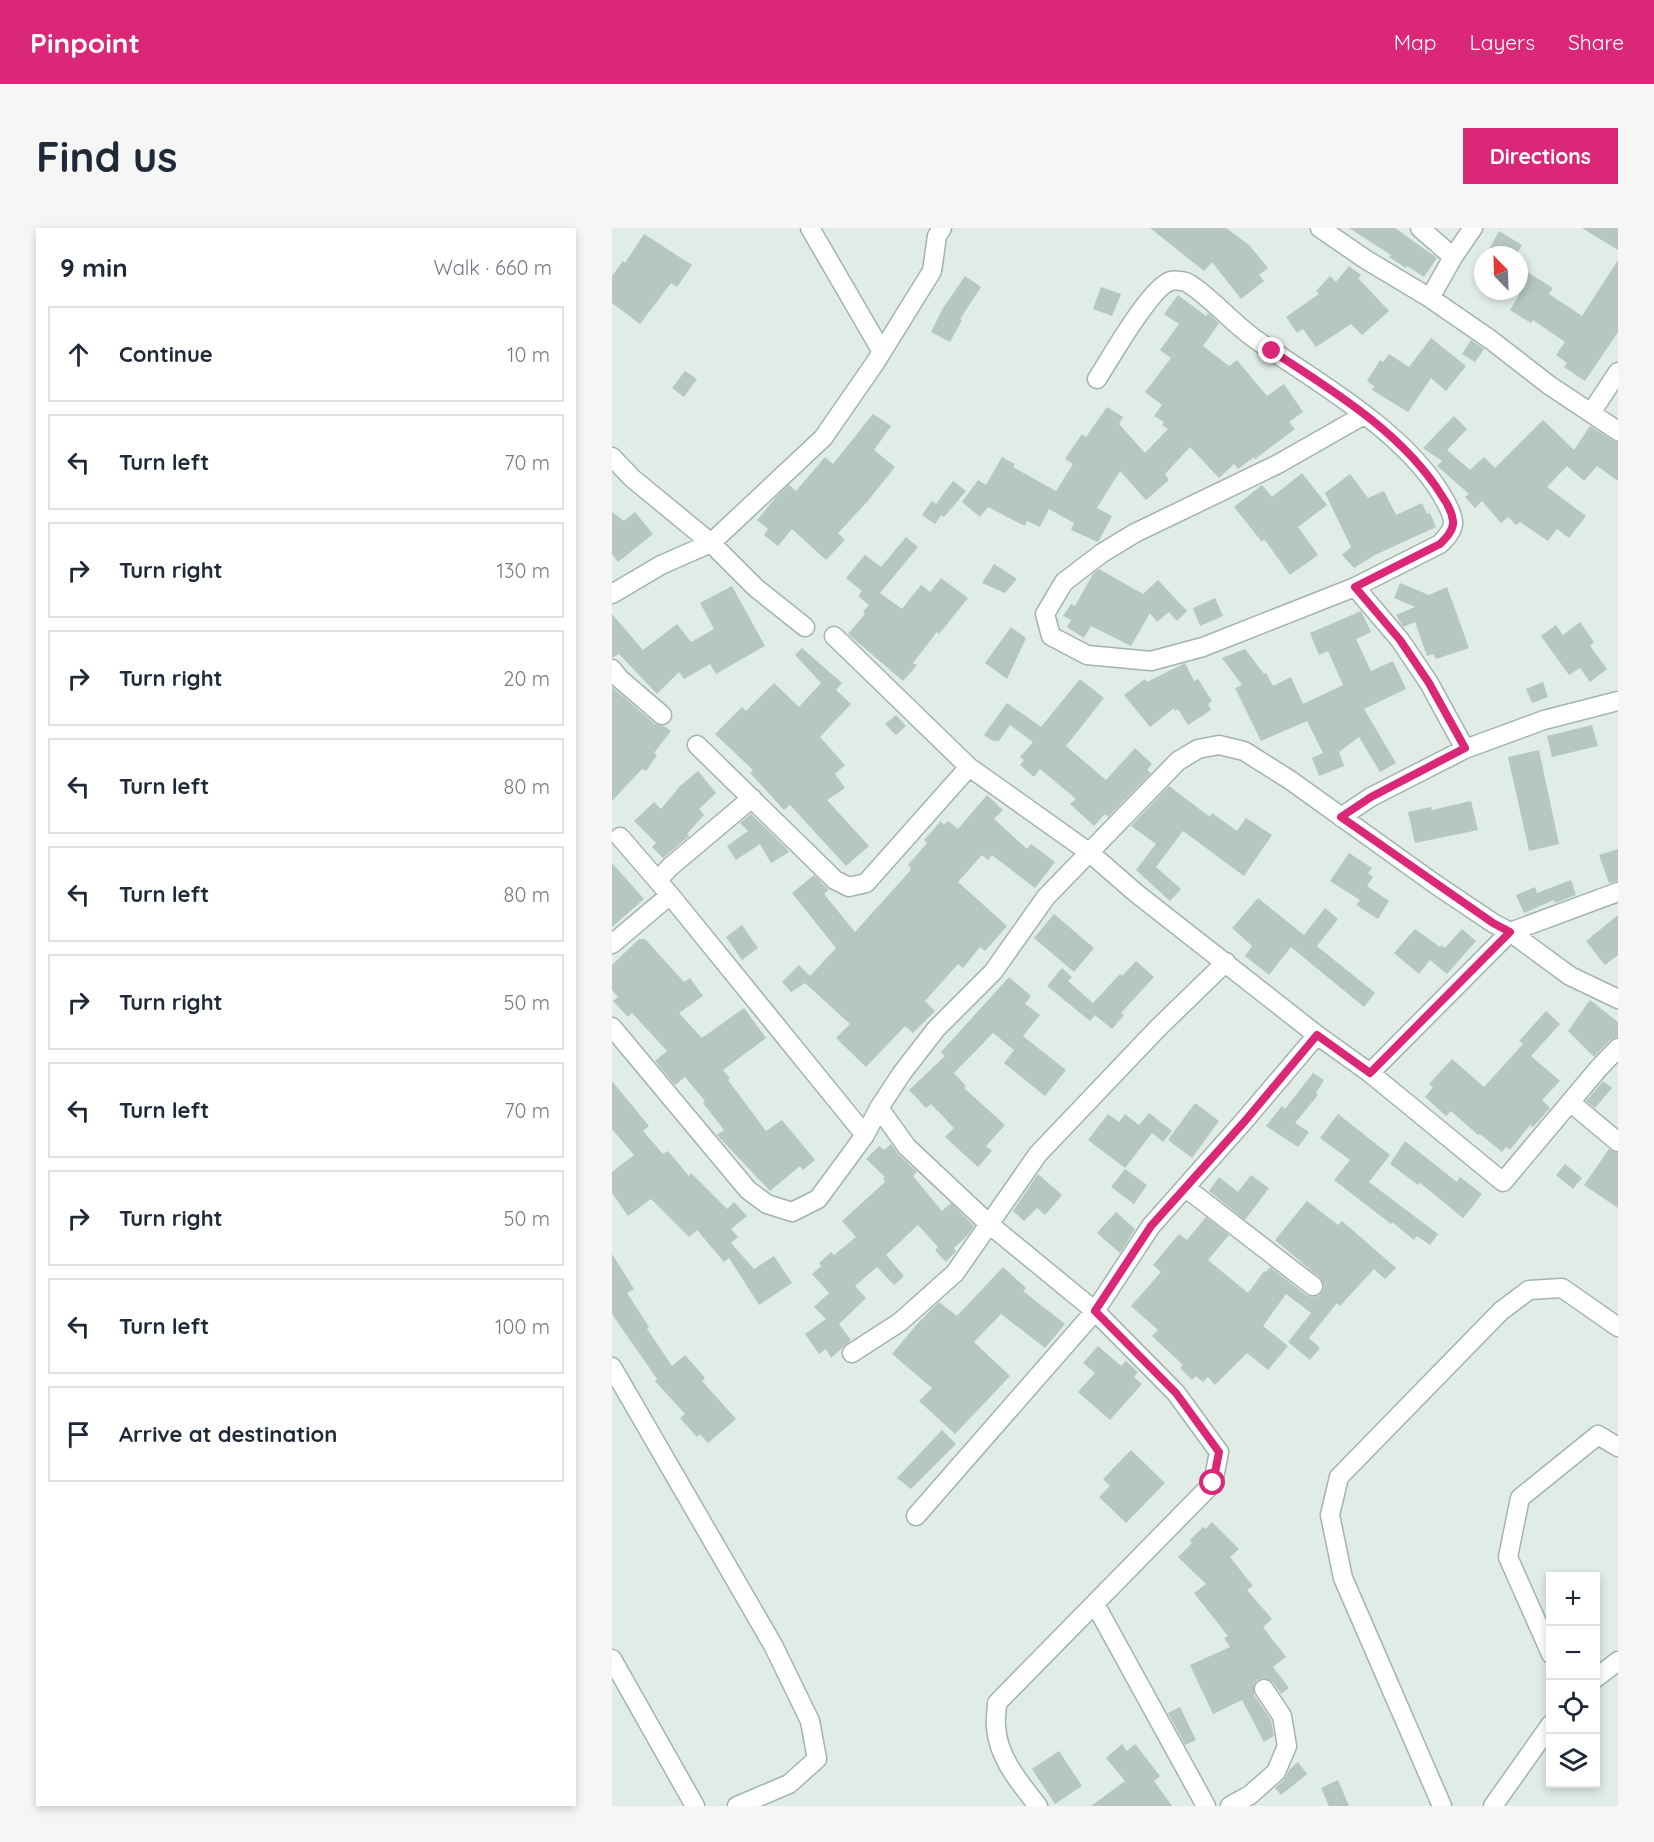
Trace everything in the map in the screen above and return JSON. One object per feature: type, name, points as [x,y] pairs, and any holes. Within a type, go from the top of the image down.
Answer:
[{"type":"street","points":[[810,228],[882,352]]},
{"type":"street","points":[[612,594],[661,565],[711,543],[823,438],[882,352],[932,271],[937,236],[942,228]]},
{"type":"street","points":[[1320,228],[1365,259],[1430,298],[1618,431]]},
{"type":"street","points":[[1420,228],[1453,257]]},
{"type":"street","points":[[1430,298],[1453,257],[1473,228]]},
{"type":"street","points":[[1097,379],[1154,292],[1170,281],[1186,281],[1247,333],[1320,382],[1364,415],[1403,448],[1434,483],[1449,506],[1454,523],[1449,535],[1440,544],[1355,587],[1203,647],[1151,661],[1087,655],[1051,636],[1045,614],[1064,582],[1102,553],[1135,533],[1278,464],[1364,415]]},
{"type":"street","points":[[1591,413],[1618,372]]},
{"type":"street","points":[[612,457],[632,478],[711,543],[756,588],[805,627]]},
{"type":"street","points":[[1355,587],[1400,640],[1429,683],[1465,748]]},
{"type":"street","points":[[834,636],[969,767],[1090,853],[1136,893],[1317,1035],[1370,1073],[1503,1182],[1618,1048]]},
{"type":"street","points":[[612,669],[620,679],[662,715]]},
{"type":"street","points":[[1341,817],[1371,797],[1465,748],[1544,720],[1618,701]]},
{"type":"street","points":[[697,745],[835,880],[849,887],[866,883],[969,767]]},
{"type":"street","points":[[612,1027],[748,1190],[767,1204],[792,1212],[818,1199],[866,1135],[879,1108],[902,1073],[936,1029],[993,972],[1047,897],[1178,760],[1198,749],[1219,745],[1244,751],[1290,780],[1454,897],[1510,932],[1570,976],[1618,999]]},
{"type":"street","points":[[612,944],[664,888],[670,867],[752,798]]},
{"type":"street","points":[[620,837],[866,1135]]},
{"type":"street","points":[[1370,1073],[1510,932],[1618,892]]},
{"type":"street","points":[[852,1353],[900,1322],[955,1272],[1038,1154],[1158,1028],[1226,962]]},
{"type":"street","points":[[916,1516],[1095,1311],[1151,1226],[1317,1035]]},
{"type":"street","points":[[1570,1102],[1618,1142]]},
{"type":"street","points":[[879,1108],[907,1147],[989,1224],[1095,1311],[1176,1393],[1219,1452],[1213,1483],[997,1703],[996,1727],[1002,1752],[1016,1777],[1038,1806]]},
{"type":"street","points":[[1186,1188],[1312,1286]]},
{"type":"street","points":[[1442,1806],[1343,1578],[1330,1515],[1338,1477],[1501,1311],[1529,1290],[1562,1288],[1618,1327]]},
{"type":"street","points":[[612,1366],[773,1645],[810,1721],[817,1759],[789,1784],[737,1806]]},
{"type":"street","points":[[1546,1643],[1508,1557],[1521,1498],[1598,1435],[1618,1447]]},
{"type":"street","points":[[1095,1605],[1206,1806]]},
{"type":"street","points":[[612,1659],[696,1806]]},
{"type":"street","points":[[1600,1675],[1618,1661]]},
{"type":"street","points":[[1230,1806],[1250,1795],[1276,1772],[1287,1746],[1282,1716],[1264,1689]]},
{"type":"street","points":[[1493,1806],[1546,1731]]},
{"type":"building","points":[[1150,228],[1226,228],[1249,245],[1268,268],[1259,275],[1264,281],[1241,299],[1212,262],[1204,271]]},
{"type":"building","points":[[1349,228],[1395,228],[1437,258],[1424,277],[1389,257],[1391,255]]},
{"type":"building","points":[[1582,228],[1618,228],[1618,250]]},
{"type":"building","points":[[1499,231],[1522,245],[1521,246],[1491,246]]},
{"type":"building","points":[[644,234],[692,265],[677,287],[671,283],[640,324],[612,303],[612,276],[623,261],[625,263]]},
{"type":"building","points":[[1618,260],[1618,332],[1585,381],[1564,367],[1567,363],[1556,355],[1565,342],[1533,320],[1531,323],[1510,310],[1516,300],[1528,300],[1528,273],[1553,288],[1549,294],[1582,316]]},
{"type":"building","points":[[1349,266],[1361,275],[1358,278],[1389,311],[1362,335],[1351,324],[1316,347],[1303,329],[1297,333],[1286,317],[1319,294],[1316,291],[1330,276],[1336,282]]},
{"type":"building","points":[[965,276],[981,287],[960,319],[962,320],[950,342],[931,332],[943,308]]},
{"type":"building","points":[[1101,287],[1121,294],[1112,316],[1093,309]]},
{"type":"building","points":[[1178,295],[1206,316],[1208,313],[1219,323],[1203,346],[1229,366],[1237,360],[1267,396],[1284,384],[1303,412],[1289,422],[1295,429],[1238,469],[1234,464],[1219,478],[1190,447],[1165,474],[1169,480],[1146,500],[1120,471],[1097,508],[1112,516],[1098,542],[1071,530],[1074,523],[1049,509],[1040,527],[1027,521],[1025,526],[988,507],[980,517],[962,502],[978,480],[986,485],[1002,457],[1015,464],[1013,467],[1056,491],[1073,464],[1065,459],[1082,434],[1086,437],[1107,407],[1123,417],[1119,424],[1145,453],[1168,429],[1162,425],[1164,422],[1154,416],[1162,405],[1145,392],[1171,358],[1160,350],[1179,324],[1164,314]]},
{"type":"building","points":[[1431,338],[1466,366],[1446,391],[1431,378],[1408,412],[1372,390],[1374,386],[1367,381],[1380,360],[1383,362],[1389,354],[1409,367]]},
{"type":"building","points":[[1471,340],[1484,349],[1475,362],[1462,354]]},
{"type":"building","points":[[685,371],[697,379],[684,397],[672,388]]},
{"type":"building","points":[[873,414],[891,426],[874,450],[895,467],[838,533],[845,540],[826,560],[792,529],[778,546],[764,535],[768,529],[757,520],[777,496],[789,485],[796,491],[825,457],[833,464]]},
{"type":"building","points":[[1454,416],[1467,429],[1447,450],[1470,470],[1484,457],[1495,468],[1543,420],[1574,450],[1590,426],[1618,442],[1618,481],[1597,466],[1584,481],[1567,466],[1547,487],[1586,516],[1569,538],[1557,529],[1548,541],[1520,522],[1516,525],[1508,517],[1501,523],[1482,501],[1475,508],[1465,497],[1469,494],[1437,466],[1442,461],[1423,448]]},
{"type":"building","points":[[1302,473],[1327,505],[1298,527],[1318,555],[1290,575],[1264,539],[1262,542],[1234,507],[1262,485],[1272,497]]},
{"type":"building","points":[[1350,474],[1368,498],[1384,491],[1396,515],[1422,503],[1427,514],[1430,513],[1436,527],[1375,555],[1354,568],[1342,555],[1351,547],[1325,493]]},
{"type":"building","points":[[953,481],[966,491],[935,524],[922,515],[932,501],[936,504]]},
{"type":"building","points":[[612,512],[624,521],[635,512],[653,534],[618,562],[612,554]]},
{"type":"building","points":[[906,537],[918,547],[880,593],[902,609],[921,585],[930,592],[941,578],[968,598],[939,634],[937,632],[913,663],[917,665],[903,681],[848,634],[865,614],[863,612],[869,605],[858,596],[862,591],[846,578],[865,555],[881,567]]},
{"type":"building","points":[[994,564],[1017,579],[1005,593],[982,583]]},
{"type":"building","points":[[1099,569],[1143,594],[1158,580],[1187,611],[1177,621],[1169,612],[1157,622],[1150,613],[1131,646],[1091,626],[1084,638],[1067,627],[1071,620],[1063,616],[1071,604],[1075,606],[1093,574]]},
{"type":"building","points":[[1400,583],[1429,595],[1447,587],[1469,648],[1436,659],[1433,654],[1427,656],[1415,622],[1403,627],[1396,615],[1415,607],[1394,598]]},
{"type":"building","points":[[732,586],[765,646],[716,674],[710,664],[684,679],[679,672],[657,694],[619,654],[612,658],[612,614],[643,650],[677,624],[691,642],[714,629],[700,603]]},
{"type":"building","points":[[1215,598],[1223,616],[1200,626],[1193,608]]},
{"type":"building","points":[[1361,611],[1371,632],[1356,639],[1371,671],[1393,661],[1406,689],[1364,709],[1396,763],[1380,772],[1359,737],[1339,752],[1344,766],[1319,776],[1312,758],[1323,753],[1307,721],[1261,741],[1235,688],[1242,685],[1222,658],[1245,649],[1264,674],[1266,673],[1273,686],[1291,677],[1303,704],[1343,685],[1328,651],[1319,655],[1310,633]]},
{"type":"building","points":[[1580,622],[1594,642],[1590,646],[1607,669],[1590,682],[1580,668],[1569,675],[1541,636],[1556,625],[1563,635]]},
{"type":"building","points":[[1011,627],[1026,638],[1007,679],[985,663]]},
{"type":"building","points":[[802,648],[842,683],[836,690],[851,704],[820,737],[845,765],[835,774],[845,788],[827,800],[869,846],[846,866],[790,805],[784,810],[750,773],[753,770],[715,734],[742,707],[746,711],[774,683],[799,707],[821,683],[795,655]]},
{"type":"building","points":[[1185,663],[1194,681],[1198,679],[1212,701],[1208,704],[1211,710],[1188,725],[1178,709],[1175,711],[1174,708],[1150,727],[1124,695],[1145,679],[1147,682]]},
{"type":"building","points":[[1080,679],[1104,698],[1066,746],[1106,780],[1135,748],[1152,764],[1147,770],[1151,773],[1108,817],[1105,814],[1094,826],[1070,804],[1076,799],[1040,769],[1034,777],[1020,765],[1024,760],[1020,757],[1033,742],[1010,725],[999,741],[993,741],[984,735],[1007,703],[1041,727]]},
{"type":"building","points":[[1543,682],[1548,697],[1532,703],[1526,689]]},
{"type":"building","points":[[612,687],[655,724],[671,731],[654,753],[657,755],[646,771],[642,769],[612,801]]},
{"type":"building","points":[[896,715],[906,726],[896,735],[885,724]]},
{"type":"building","points":[[1592,725],[1598,746],[1552,757],[1547,736]]},
{"type":"building","points":[[1539,750],[1559,844],[1529,851],[1508,757]]},
{"type":"building","points":[[698,771],[716,793],[699,809],[704,815],[687,834],[689,836],[663,858],[652,847],[656,843],[634,821],[654,802],[661,809],[680,786]]},
{"type":"building","points":[[1169,786],[1210,817],[1212,813],[1237,831],[1246,818],[1272,835],[1244,876],[1183,831],[1156,867],[1181,889],[1170,901],[1136,870],[1156,844],[1131,826]]},
{"type":"building","points":[[987,795],[1003,810],[994,819],[1027,849],[1031,844],[1055,862],[1035,888],[992,855],[988,860],[982,855],[958,882],[1007,926],[985,951],[980,947],[963,968],[958,964],[925,1001],[935,1011],[913,1033],[905,1026],[866,1067],[836,1038],[850,1024],[805,983],[791,992],[782,982],[799,965],[810,976],[836,948],[792,893],[814,875],[829,890],[824,894],[855,932],[910,871],[911,868],[908,865],[927,843],[924,840],[941,821],[944,825],[948,821],[958,829]]},
{"type":"building","points":[[1471,801],[1478,830],[1415,843],[1408,812],[1431,807],[1432,810]]},
{"type":"building","points":[[751,814],[789,852],[771,863],[760,844],[736,860],[727,846],[748,831],[740,823]]},
{"type":"building","points":[[1618,849],[1618,881],[1609,883],[1599,855]]},
{"type":"building","points":[[1349,853],[1372,868],[1368,873],[1373,877],[1367,886],[1389,901],[1378,919],[1356,905],[1360,900],[1330,881]]},
{"type":"building","points":[[612,863],[644,899],[612,927]]},
{"type":"building","points":[[1571,880],[1576,895],[1555,903],[1554,900],[1524,913],[1516,895],[1535,887],[1537,893]]},
{"type":"building","points":[[1258,898],[1304,935],[1325,908],[1338,919],[1317,946],[1375,993],[1364,1007],[1291,947],[1269,975],[1245,956],[1252,946],[1232,928]]},
{"type":"building","points":[[1054,914],[1094,948],[1074,972],[1034,938]]},
{"type":"building","points":[[1618,915],[1618,955],[1605,965],[1586,941]]},
{"type":"building","points":[[742,925],[758,948],[742,960],[726,937]]},
{"type":"building","points":[[1415,929],[1440,947],[1441,945],[1445,948],[1462,929],[1476,941],[1447,974],[1430,960],[1419,974],[1394,953]]},
{"type":"building","points":[[639,939],[645,939],[684,982],[690,978],[703,996],[679,1013],[702,1038],[744,1008],[766,1038],[723,1070],[766,1131],[782,1120],[815,1160],[803,1170],[800,1166],[770,1191],[717,1135],[724,1130],[703,1103],[705,1101],[685,1077],[675,1085],[655,1061],[667,1051],[632,1013],[628,1017],[613,1001],[618,997],[612,990],[612,965]]},
{"type":"building","points":[[1136,961],[1154,977],[1121,1013],[1124,1015],[1112,1029],[1095,1015],[1090,1021],[1047,986],[1062,968],[1072,977],[1068,981],[1093,1003],[1120,974],[1122,976]]},
{"type":"building","points":[[1009,977],[1031,996],[1025,1004],[1040,1015],[1023,1036],[1066,1070],[1045,1096],[1004,1063],[1014,1050],[993,1033],[954,1073],[966,1086],[964,1088],[1005,1125],[986,1146],[992,1151],[978,1167],[945,1137],[954,1128],[931,1104],[926,1108],[909,1090],[945,1056],[941,1052]]},
{"type":"building","points":[[1590,1000],[1618,1022],[1618,1037],[1610,1040],[1594,1057],[1568,1031]]},
{"type":"building","points":[[1546,1011],[1560,1024],[1531,1056],[1560,1081],[1542,1100],[1550,1108],[1533,1127],[1530,1125],[1510,1150],[1506,1147],[1502,1152],[1451,1111],[1446,1116],[1425,1097],[1433,1087],[1429,1084],[1452,1059],[1484,1087],[1523,1044],[1519,1041]]},
{"type":"building","points":[[1313,1073],[1324,1080],[1316,1093],[1318,1095],[1295,1123],[1309,1132],[1298,1147],[1266,1126],[1282,1106],[1285,1109]]},
{"type":"building","points":[[612,1081],[649,1126],[643,1131],[663,1154],[668,1151],[689,1176],[691,1173],[727,1209],[734,1202],[747,1216],[731,1229],[738,1237],[731,1243],[754,1269],[774,1256],[792,1283],[759,1305],[729,1258],[724,1262],[697,1230],[689,1237],[651,1199],[628,1216],[612,1193],[612,1172],[634,1155],[612,1129]]},
{"type":"building","points":[[1603,1081],[1612,1088],[1595,1108],[1586,1101]]},
{"type":"building","points":[[1195,1103],[1219,1121],[1192,1158],[1168,1140]]},
{"type":"building","points":[[1149,1113],[1172,1131],[1163,1142],[1152,1133],[1125,1168],[1088,1140],[1108,1114],[1119,1122],[1125,1114],[1139,1125]]},
{"type":"building","points":[[1338,1114],[1390,1155],[1369,1182],[1438,1234],[1430,1245],[1417,1236],[1414,1240],[1334,1180],[1350,1160],[1320,1138]]},
{"type":"building","points":[[1405,1141],[1457,1182],[1460,1177],[1482,1194],[1463,1218],[1419,1182],[1418,1185],[1390,1164]]},
{"type":"building","points":[[891,1144],[917,1172],[913,1176],[942,1211],[951,1203],[974,1226],[954,1248],[956,1251],[946,1262],[935,1250],[938,1247],[918,1225],[886,1255],[904,1276],[894,1285],[877,1267],[855,1286],[866,1298],[839,1324],[851,1340],[831,1358],[826,1349],[819,1354],[805,1334],[826,1319],[814,1307],[829,1293],[812,1274],[821,1266],[819,1263],[831,1252],[834,1255],[856,1237],[842,1221],[885,1182],[883,1179],[885,1177],[866,1159],[879,1146],[884,1150]]},
{"type":"building","points":[[1609,1149],[1618,1153],[1618,1208],[1584,1185]]},
{"type":"building","points":[[1565,1164],[1582,1178],[1573,1189],[1556,1175]]},
{"type":"building","points":[[1125,1169],[1147,1185],[1134,1204],[1111,1187]]},
{"type":"building","points":[[1038,1174],[1062,1195],[1045,1215],[1037,1208],[1024,1221],[1013,1211]]},
{"type":"building","points":[[1251,1175],[1269,1188],[1245,1220],[1209,1191],[1219,1177],[1238,1192]]},
{"type":"building","points":[[1307,1201],[1338,1225],[1342,1221],[1396,1268],[1385,1279],[1374,1269],[1340,1306],[1337,1303],[1309,1338],[1320,1348],[1310,1360],[1288,1342],[1311,1313],[1286,1294],[1263,1326],[1288,1346],[1268,1370],[1247,1353],[1215,1385],[1208,1377],[1203,1382],[1196,1376],[1192,1380],[1180,1368],[1183,1365],[1152,1336],[1158,1330],[1131,1306],[1161,1272],[1153,1265],[1179,1234],[1187,1240],[1206,1217],[1229,1235],[1208,1260],[1248,1293],[1264,1271],[1266,1272],[1270,1267],[1306,1295],[1318,1296],[1324,1287],[1320,1278],[1275,1240]]},
{"type":"building","points":[[1116,1212],[1135,1229],[1120,1253],[1097,1233]]},
{"type":"building","points":[[612,1254],[634,1289],[627,1293],[649,1327],[647,1329],[672,1366],[685,1355],[705,1378],[702,1381],[736,1419],[708,1443],[700,1434],[697,1437],[680,1418],[685,1414],[655,1381],[657,1379],[612,1314]]},
{"type":"building","points":[[1003,1267],[1026,1288],[1023,1291],[1065,1324],[1045,1348],[1001,1314],[974,1342],[1010,1376],[955,1434],[919,1401],[932,1388],[892,1354],[939,1302],[957,1316]]},
{"type":"building","points":[[1098,1346],[1121,1366],[1126,1361],[1138,1372],[1134,1377],[1142,1384],[1110,1420],[1078,1392],[1095,1373],[1083,1363]]},
{"type":"building","points":[[942,1430],[956,1444],[911,1489],[897,1478]]},
{"type":"building","points":[[1131,1450],[1165,1483],[1126,1523],[1099,1497],[1110,1486],[1103,1479]]},
{"type":"building","points":[[1212,1522],[1239,1549],[1230,1557],[1253,1586],[1247,1590],[1272,1619],[1263,1627],[1286,1657],[1273,1667],[1289,1688],[1281,1694],[1273,1682],[1264,1678],[1257,1680],[1254,1685],[1254,1695],[1271,1720],[1274,1736],[1264,1742],[1242,1700],[1213,1714],[1190,1665],[1230,1647],[1224,1638],[1228,1636],[1194,1593],[1206,1584],[1178,1557],[1192,1543],[1190,1540],[1203,1527],[1206,1529]]},
{"type":"building","points":[[1180,1707],[1196,1740],[1185,1745],[1168,1713]]},
{"type":"building","points":[[1122,1744],[1127,1751],[1135,1744],[1160,1776],[1154,1781],[1172,1806],[1091,1806],[1125,1781],[1106,1758]]},
{"type":"building","points":[[1059,1751],[1082,1786],[1055,1804],[1032,1769]]},
{"type":"building","points":[[1298,1762],[1307,1774],[1281,1795],[1275,1788]]},
{"type":"building","points":[[1338,1780],[1349,1806],[1329,1806],[1321,1788]]},
{"type":"route","points":[[1213,1483],[1219,1452],[1176,1393],[1095,1311],[1151,1226],[1245,1121],[1317,1035],[1370,1073],[1510,932],[1435,884],[1341,817],[1371,797],[1465,748],[1429,683],[1400,640],[1355,587],[1440,544],[1449,535],[1454,523],[1449,506],[1434,483],[1403,448],[1320,382],[1272,351]]}]
